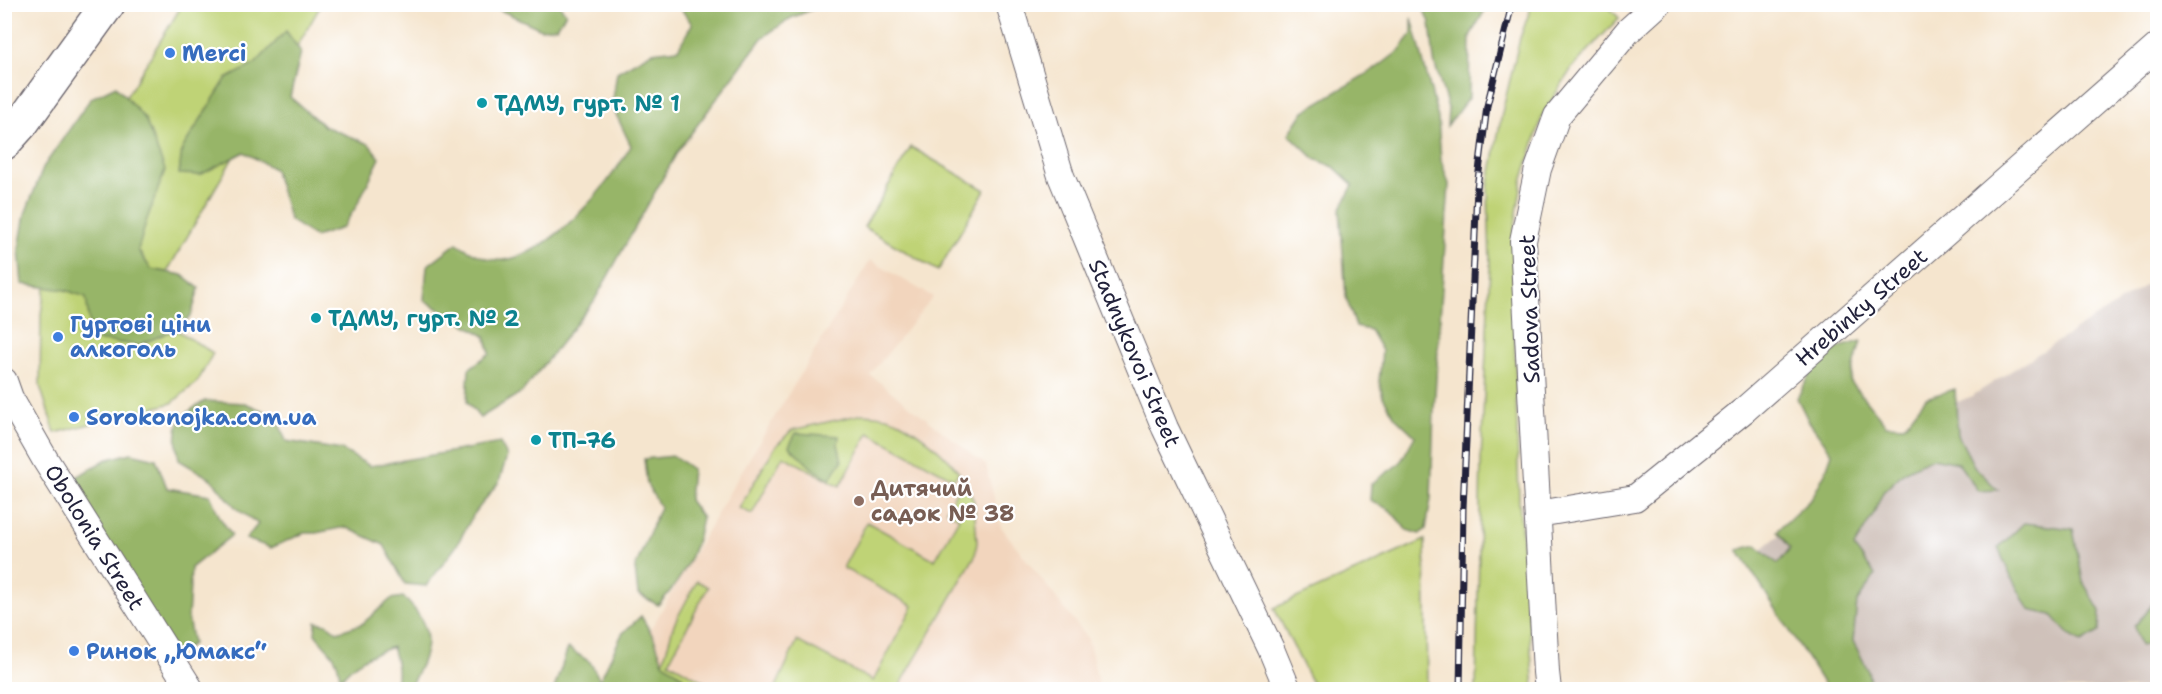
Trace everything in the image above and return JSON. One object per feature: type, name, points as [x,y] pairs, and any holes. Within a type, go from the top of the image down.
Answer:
[{"type":"main road","points":[[4,143],[22,123],[108,4]]},
{"type":"street","name":"Stadnykovoi Street","points":[[1009,4],[1061,176],[1165,428],[1271,649],[1288,690]]},
{"type":"street","name":"Sadova Street","points":[[1548,690],[1523,241],[1538,169],[1557,116],[1604,57],[1658,4]]},
{"type":"street","name":"Hrebinky Street","points":[[1538,514],[1635,498],[1743,411],[2157,46]]},
{"type":"street","name":"Obolonia Street","points":[[4,381],[10,398],[46,461],[191,690]]},
{"type":"shaded area","name":"Дитячий садок № 38","points":[[870,260],[933,297],[870,375],[986,465],[1001,527],[1088,639],[1100,689],[616,690],[740,474]]},
{"type":"shaded area","points":[[2157,278],[2157,689],[1841,689],[1746,562],[1879,454],[1943,408],[1972,396]]},
{"type":"green space","points":[[182,5],[321,5],[145,310],[213,353],[198,381],[172,403],[55,433],[40,386],[41,314],[51,249],[67,194]]},
{"type":"green space","points":[[489,5],[559,5],[566,13],[557,27],[541,29]]},
{"type":"green space","points":[[678,5],[816,5],[816,8],[791,18],[762,38],[678,151],[594,301],[522,392],[480,418],[467,402],[469,369],[490,353],[485,336],[424,300],[427,266],[457,243],[486,258],[504,260],[523,255],[560,231],[594,198],[631,146],[612,106],[617,72],[652,52],[678,49],[692,24]]},
{"type":"green space","points":[[1421,5],[1488,5],[1470,36],[1469,97],[1447,126],[1448,108],[1434,61],[1430,22]]},
{"type":"green space","points":[[1532,5],[1607,5],[1619,18],[1572,68],[1543,114],[1522,182],[1512,244],[1519,501],[1534,689],[1476,690],[1481,460],[1490,266],[1488,188],[1502,113],[1520,38]]},
{"type":"green space","points":[[1412,18],[1438,118],[1441,160],[1449,184],[1434,409],[1431,498],[1426,529],[1420,534],[1407,530],[1390,510],[1370,500],[1371,484],[1400,463],[1415,436],[1395,417],[1383,397],[1379,381],[1382,351],[1370,330],[1356,327],[1346,297],[1340,210],[1353,185],[1334,167],[1315,159],[1289,134],[1304,111],[1378,67],[1399,51],[1412,34]]},
{"type":"green space","points":[[286,31],[301,52],[290,97],[324,126],[369,144],[380,158],[356,207],[342,228],[315,237],[290,220],[274,169],[244,152],[200,175],[179,174],[182,149],[226,79],[255,64]]},
{"type":"green space","points":[[116,86],[145,119],[165,170],[138,250],[151,269],[182,275],[199,288],[191,316],[174,330],[139,345],[95,340],[89,321],[86,297],[65,290],[22,284],[19,249],[25,214],[44,166],[91,98]]},
{"type":"green space","points":[[911,147],[985,190],[938,271],[864,227]]},
{"type":"green space","points":[[1861,341],[1850,381],[1886,425],[1904,426],[1926,398],[1955,389],[1958,435],[1974,466],[1998,490],[1978,491],[1958,463],[1932,458],[1905,471],[1883,492],[1873,515],[1854,547],[1875,575],[1857,602],[1853,641],[1868,670],[1871,689],[1827,689],[1738,550],[1756,545],[1778,564],[1790,548],[1777,531],[1812,498],[1832,453],[1808,420],[1797,398],[1812,371],[1837,348]]},
{"type":"green space","points":[[205,401],[245,403],[276,416],[286,441],[342,450],[370,466],[500,443],[507,456],[499,482],[474,514],[455,548],[426,586],[405,584],[384,545],[345,527],[304,533],[271,548],[246,539],[258,524],[237,509],[211,479],[179,460],[178,424],[187,413]]},
{"type":"green space","points":[[863,414],[878,415],[900,422],[932,444],[959,472],[954,479],[869,433],[840,486],[783,456],[752,514],[739,508],[775,447],[792,430]]},
{"type":"green space","points":[[796,433],[839,436],[838,444],[842,461],[830,479],[812,468],[789,446]]},
{"type":"green space","points":[[131,453],[156,459],[167,488],[210,495],[220,518],[232,535],[191,568],[188,618],[193,644],[172,656],[140,633],[125,609],[85,516],[75,478],[105,460]]},
{"type":"green space","points":[[674,456],[692,469],[689,500],[702,518],[696,543],[682,575],[658,605],[638,594],[635,568],[660,507],[647,484],[644,459]]},
{"type":"green space","points":[[964,478],[974,502],[977,542],[975,556],[898,689],[775,689],[797,641],[873,681],[913,606],[843,568],[867,522],[935,560],[959,518],[946,510]]},
{"type":"green space","points":[[2024,523],[2073,529],[2083,582],[2100,611],[2099,632],[2082,642],[2069,635],[2052,615],[2029,610],[2011,577],[1998,548]]},
{"type":"green space","points":[[1425,540],[1427,689],[1315,689],[1274,608]]},
{"type":"green space","points":[[697,581],[708,587],[669,662],[717,689],[661,690],[663,662],[674,624]]},
{"type":"green space","points":[[403,597],[422,620],[427,642],[421,664],[408,689],[393,689],[397,674],[392,647],[363,659],[340,680],[335,659],[315,634],[316,622],[327,624],[337,632],[362,624],[391,599]]},
{"type":"green space","points":[[2157,598],[2157,639],[2141,646],[2134,627]]},
{"type":"green space","points":[[641,616],[654,638],[663,662],[682,676],[688,689],[554,689],[568,648],[590,662],[600,680],[622,634]]},
{"type":"railway","points":[[1460,690],[1463,508],[1477,188],[1487,106],[1512,4]]},
{"type":"place","name":"Merci","points":[[170,53]]},
{"type":"place","name":"ТДМУ, гурт. № 1","points":[[482,103]]},
{"type":"place","name":"ТДМУ, гурт. № 2","points":[[316,318]]},
{"type":"place","name":"Гуртові ціни алкоголь","points":[[58,337]]},
{"type":"place","name":"Sorokonojka.com.ua","points":[[74,417]]},
{"type":"place","name":"ТП-76","points":[[536,440]]},
{"type":"place","name":"Дитячий садок № 38","points":[[859,501]]},
{"type":"place","name":"Ринок „Юмакс“","points":[[74,651]]}]
